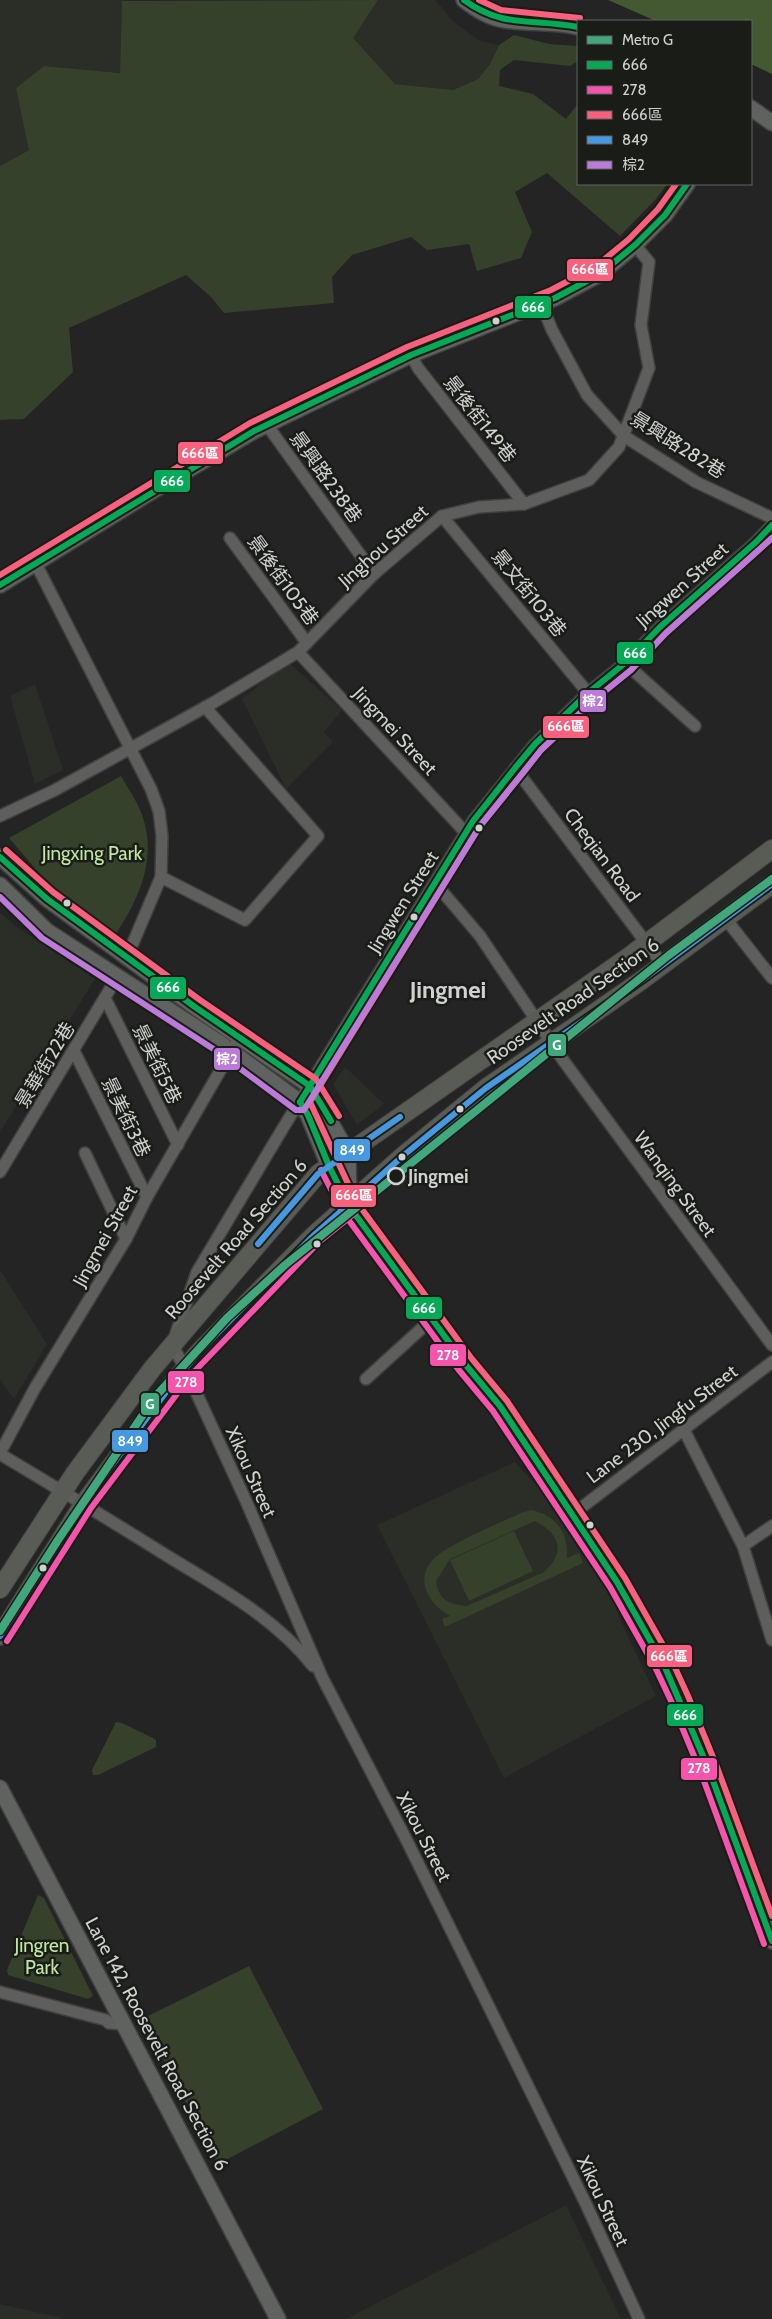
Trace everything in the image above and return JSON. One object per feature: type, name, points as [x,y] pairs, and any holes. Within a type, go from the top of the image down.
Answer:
[{"type":"main road","name":"Roosevelt Road Section 6","points":[[0,1589],[62,1491],[172,1345],[318,1174],[646,944],[772,848]]},
{"type":"main road","name":"Roosevelt Road Section 6","points":[[0,1636],[84,1503],[185,1368],[313,1236],[349,1206],[404,1155],[486,1088],[772,884]]},
{"type":"street","points":[[464,0],[481,12],[504,20],[563,23],[577,27]]},
{"type":"street","points":[[752,109],[772,122]]},
{"type":"street","points":[[0,585],[164,484],[267,425],[411,355],[555,298],[600,274],[635,245],[665,215],[686,185]]},
{"type":"street","name":"Jinghou Street","points":[[0,816],[55,790],[205,707],[298,652],[374,574],[442,516],[479,507],[524,504],[589,480],[606,463],[624,436],[627,423],[649,368],[641,325],[649,262],[635,245]]},
{"type":"street","name":"景興路282巷","points":[[541,303],[552,330],[587,395],[624,436],[696,482],[772,518]]},
{"type":"street","name":"景後街149巷","points":[[411,355],[418,368],[524,504]]},
{"type":"street","name":"景興路238巷","points":[[267,425],[374,574]]},
{"type":"street","name":"景文街103巷","points":[[442,516],[588,694]]},
{"type":"street","name":"Jingwen Street","points":[[172,1345],[197,1272],[466,833],[535,744],[588,694],[625,663],[660,627],[756,542],[772,525]]},
{"type":"street","name":"景後街105巷","points":[[230,538],[307,643]]},
{"type":"street","points":[[36,564],[130,748],[159,811],[162,836],[161,878],[127,957]]},
{"type":"street","name":"Jingmei Street","points":[[298,652],[466,833]]},
{"type":"street","points":[[625,663],[695,726]]},
{"type":"street","points":[[161,878],[245,920],[318,836],[205,707]]},
{"type":"street","name":"Cheqian Road","points":[[515,768],[662,964]]},
{"type":"street","points":[[0,857],[47,899],[195,1007],[310,1086],[348,1153],[349,1206]]},
{"type":"street","name":"Wanqing Street","points":[[435,883],[480,936],[551,1043],[772,1346]]},
{"type":"street","points":[[0,885],[47,931],[117,974],[232,1052],[300,1102],[308,1115],[329,1166],[349,1206],[465,1364],[500,1406],[617,1582],[664,1665],[710,1770],[771,1938]]},
{"type":"street","points":[[725,918],[772,978]]},
{"type":"street","name":"景華街22巷","points":[[0,1172],[74,1051],[117,974]]},
{"type":"street","name":"景美街5巷","points":[[105,998],[178,1145]]},
{"type":"street","name":"Jingmei Street","points":[[0,1453],[35,1388],[126,1239],[147,1197],[232,1052],[239,1036]]},
{"type":"street","name":"景美街3巷","points":[[74,1051],[147,1197]]},
{"type":"street","points":[[85,1153],[126,1239]]},
{"type":"street","points":[[366,1379],[433,1318]]},
{"type":"street","points":[[172,1345],[185,1368]]},
{"type":"street","name":"Lane 230, Jingfu Street","points":[[573,1514],[772,1362]]},
{"type":"street","name":"Xikou Street","points":[[185,1368],[246,1501],[322,1677],[406,1839],[585,2202],[639,2319]]},
{"type":"street","points":[[684,1430],[743,1546],[772,1640]]},
{"type":"street","points":[[0,1453],[42,1481],[84,1503],[269,1620],[299,1648],[322,1677]]},
{"type":"street","points":[[743,1546],[772,1526]]},
{"type":"street","name":"Lane 142, Roosevelt Road Section 6","points":[[0,1788],[278,2319]]},
{"type":"street","points":[[0,1992],[106,2020],[109,2023],[123,2024]]},
{"type":"shaded area","points":[[0,0],[136,0],[122,1],[120,73],[44,66],[29,150],[0,166]]},
{"type":"shaded area","points":[[378,0],[435,0],[453,21],[478,40],[499,45],[490,64],[478,79],[452,90],[395,84],[352,38]]},
{"type":"shaded area","points":[[608,0],[772,0],[772,74],[752,64],[752,20],[654,20]]},
{"type":"shaded area","points":[[288,662],[342,710],[324,732],[333,742],[286,789],[242,699]]},
{"type":"shaded area","points":[[35,684],[63,770],[35,784],[10,696]]},
{"type":"shaded area","points":[[0,913],[17,927],[95,979],[0,1132]]},
{"type":"shaded area","points":[[345,1067],[384,1104],[357,1125],[333,1084]]},
{"type":"shaded area","points":[[0,1270],[47,1344],[14,1399],[0,1379]]},
{"type":"shaded area","points":[[515,1462],[572,1524],[602,1570],[620,1619],[656,1696],[504,1778],[377,1525]]},
{"type":"shaded area","points":[[566,2205],[621,2319],[346,2319]]},
{"type":"shaded area","points":[[0,2304],[40,2313],[67,2319],[0,2319]]},
{"type":"green space","points":[[378,0],[353,38],[395,84],[453,90],[478,79],[490,64],[499,45],[514,35],[549,44],[577,46],[577,62],[570,66],[514,60],[500,70],[499,86],[533,94],[566,119],[577,106],[577,185],[666,185],[656,199],[620,236],[547,173],[515,192],[532,232],[521,258],[477,271],[469,244],[427,250],[411,237],[352,255],[332,277],[334,303],[224,313],[211,297],[186,275],[69,328],[73,372],[24,419],[0,420],[0,166],[29,150],[16,88],[44,66],[120,73],[122,1]]},
{"type":"green space","name":"Jingxing Park","points":[[121,776],[140,809],[147,836],[148,851],[143,880],[138,894],[116,934],[57,894],[9,838]]},
{"type":"green space","points":[[531,1510],[548,1516],[560,1527],[566,1541],[567,1558],[579,1553],[583,1563],[445,1627],[442,1619],[450,1616],[434,1603],[427,1592],[424,1581],[426,1570],[430,1563],[446,1549]],"holes":[[[535,1521],[555,1538],[557,1544],[555,1557],[551,1565],[544,1572],[467,1606],[450,1602],[439,1593],[436,1581],[450,1559]]]},
{"type":"green space","points":[[514,1531],[533,1571],[469,1601],[450,1560]]},
{"type":"green space","points":[[116,1722],[153,1738],[156,1740],[156,1747],[98,1775],[93,1775],[92,1770]]},
{"type":"green space","name":"Jingren Park","points":[[38,1895],[44,1898],[93,1996],[88,1999],[8,1975],[7,1970]]},
{"type":"green space","points":[[249,1966],[323,2109],[218,2164],[142,2019]]},
{"type":"metro line","name":"G","points":[[0,1631],[58,1540],[155,1397],[227,1318],[285,1265],[669,955],[772,879]]},
{"type":"transit line","name":"666","points":[[464,0],[492,15],[506,19],[577,27]]},
{"type":"transit line","name":"666區","points":[[479,0],[501,10],[580,18]]},
{"type":"transit line","name":"666區","points":[[0,575],[250,423],[407,347],[551,290],[595,267],[629,239],[658,209],[675,185]]},
{"type":"transit line","name":"666","points":[[0,585],[254,431],[411,355],[555,298],[600,274],[635,245],[665,215],[686,185]]},
{"type":"transit line","name":"666","points":[[300,1102],[473,821],[515,768],[535,744],[588,693],[625,663],[660,627],[756,542],[772,525]]},
{"type":"transit line","name":"666區","points":[[772,538],[666,633],[631,670],[594,700],[541,750],[480,826],[310,1102],[356,1201],[472,1359],[507,1401],[625,1578],[672,1661],[688,1696],[717,1767],[772,1916]]},
{"type":"transit line","name":"棕2","points":[[0,897],[42,938],[215,1050],[296,1110],[304,1110],[480,826],[541,750],[594,700],[631,670],[666,633],[772,538]]},
{"type":"transit line","name":"666區","points":[[6,850],[53,892],[200,1000],[316,1079],[339,1116]]},
{"type":"transit line","name":"666","points":[[0,857],[47,899],[195,1007],[310,1086],[331,1121]]},
{"type":"transit line","name":"849","points":[[0,1636],[84,1503],[172,1384],[199,1352],[313,1236],[404,1155],[486,1088],[642,980],[772,884]]},
{"type":"transit line","name":"666","points":[[300,1102],[308,1115],[329,1166],[349,1206],[465,1364],[500,1406],[617,1582],[664,1665],[709,1770],[772,1941]]},
{"type":"transit line","name":"849","points":[[258,1244],[318,1174],[400,1117]]},
{"type":"transit line","name":"278","points":[[321,1170],[342,1211],[458,1369],[493,1411],[610,1587],[656,1669],[672,1703],[701,1773],[764,1944]]},
{"type":"transit line","name":"278","points":[[7,1641],[91,1508],[192,1374],[319,1242],[355,1213]]},
{"type":"place","name":"Jingmei","points":[[396,1176]]},
{"type":"district","name":"Jingmei","points":[[448,989]]}]
